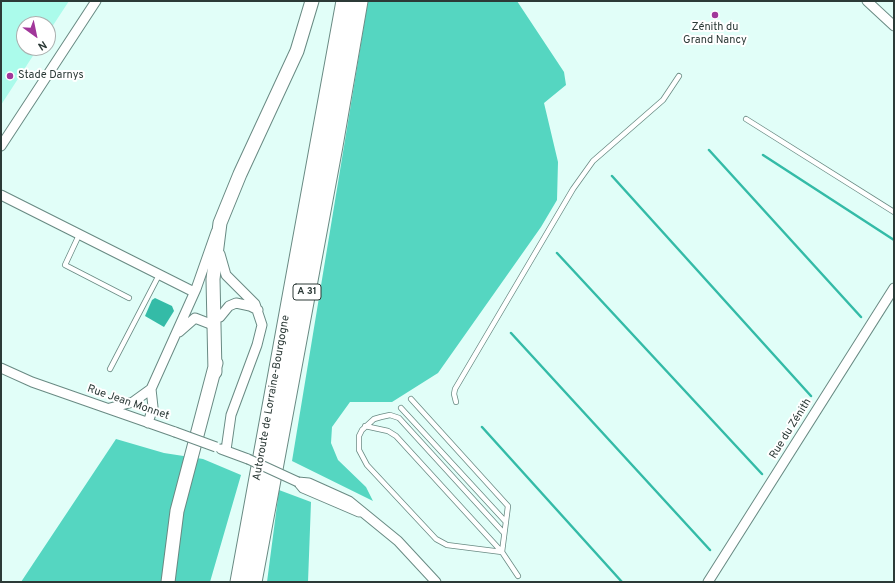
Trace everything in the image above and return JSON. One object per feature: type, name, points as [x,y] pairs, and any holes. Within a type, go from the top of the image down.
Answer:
[{"type":"highway","name":"Autoroute de Lorraine-Bourgogne","points":[[238,582],[346,1]]},
{"type":"highway","name":"Autoroute de Lorraine-Bourgogne","points":[[253,582],[334,146],[359,1]]},
{"type":"street","points":[[1,146],[96,1]]},
{"type":"street","points":[[108,408],[133,402],[151,389],[194,292],[212,240],[240,174],[296,51],[312,1]]},
{"type":"street","points":[[867,1],[894,26]]},
{"type":"street","points":[[1,196],[194,292]]},
{"type":"street","points":[[216,314],[222,218]]},
{"type":"street","points":[[168,582],[177,511],[215,372],[219,350],[213,279],[222,218]]},
{"type":"street","points":[[220,254],[226,275],[252,300],[258,310],[261,321],[260,337],[231,415],[226,450]]},
{"type":"street","name":"Rue du Zénith","points":[[708,582],[894,288]]},
{"type":"street","points":[[173,339],[183,327],[195,318],[216,314],[236,303],[250,306],[258,310]]},
{"type":"street","points":[[195,318],[216,314]]},
{"type":"street","name":"Rue Jean Monnet","points":[[1,368],[32,382],[226,450],[298,482],[309,483],[349,501],[398,541],[426,571]]},
{"type":"street","points":[[148,423],[153,406],[151,389]]},
{"type":"street","points":[[426,571],[431,582]]},
{"type":"street","points":[[426,571],[436,582]]},
{"type":"lane","points":[[456,402],[454,394],[455,389],[573,189],[592,161],[663,100],[679,76]]},
{"type":"lane","points":[[746,119],[894,212]]},
{"type":"lane","points":[[79,235],[65,265],[129,298]]},
{"type":"lane","points":[[110,369],[159,275]]},
{"type":"lane","points":[[411,399],[508,506],[503,532],[502,552]]},
{"type":"lane","points":[[401,408],[506,521]]},
{"type":"lane","points":[[502,552],[447,546],[436,540],[367,465],[359,450],[358,443],[359,436],[365,426],[381,417],[390,415],[399,418],[503,532]]},
{"type":"lane","points":[[365,426],[388,431],[396,436],[502,552],[518,576]]},
{"type":"shaded area","name":"Stade Darnys","points":[[1,1],[69,1],[56,21],[56,16],[16,16],[16,56],[33,56],[1,105]]},
{"type":"shaded area","points":[[368,1],[517,1],[564,72],[566,85],[544,103],[558,162],[557,200],[541,227],[438,373],[392,402],[350,402],[332,427],[331,443],[338,460],[366,487],[373,501],[292,461]]},
{"type":"shaded area","points":[[155,298],[172,306],[174,311],[164,327],[145,316],[152,300]]},
{"type":"shaded area","points":[[116,439],[164,453],[203,459],[241,475],[210,582],[21,582]]},
{"type":"shaded area","points":[[279,490],[311,502],[308,582],[267,582]]},
{"type":"waterway","points":[[709,150],[861,317]]},
{"type":"waterway","points":[[763,155],[894,240]]},
{"type":"waterway","points":[[612,176],[811,396]]},
{"type":"waterway","points":[[557,253],[762,474]]},
{"type":"waterway","points":[[511,333],[710,550]]},
{"type":"waterway","points":[[482,427],[622,582]]},
{"type":"place","name":"Zénith du Grand Nancy","points":[[715,15]]},
{"type":"place","name":"Stade Darnys","points":[[10,76]]}]
